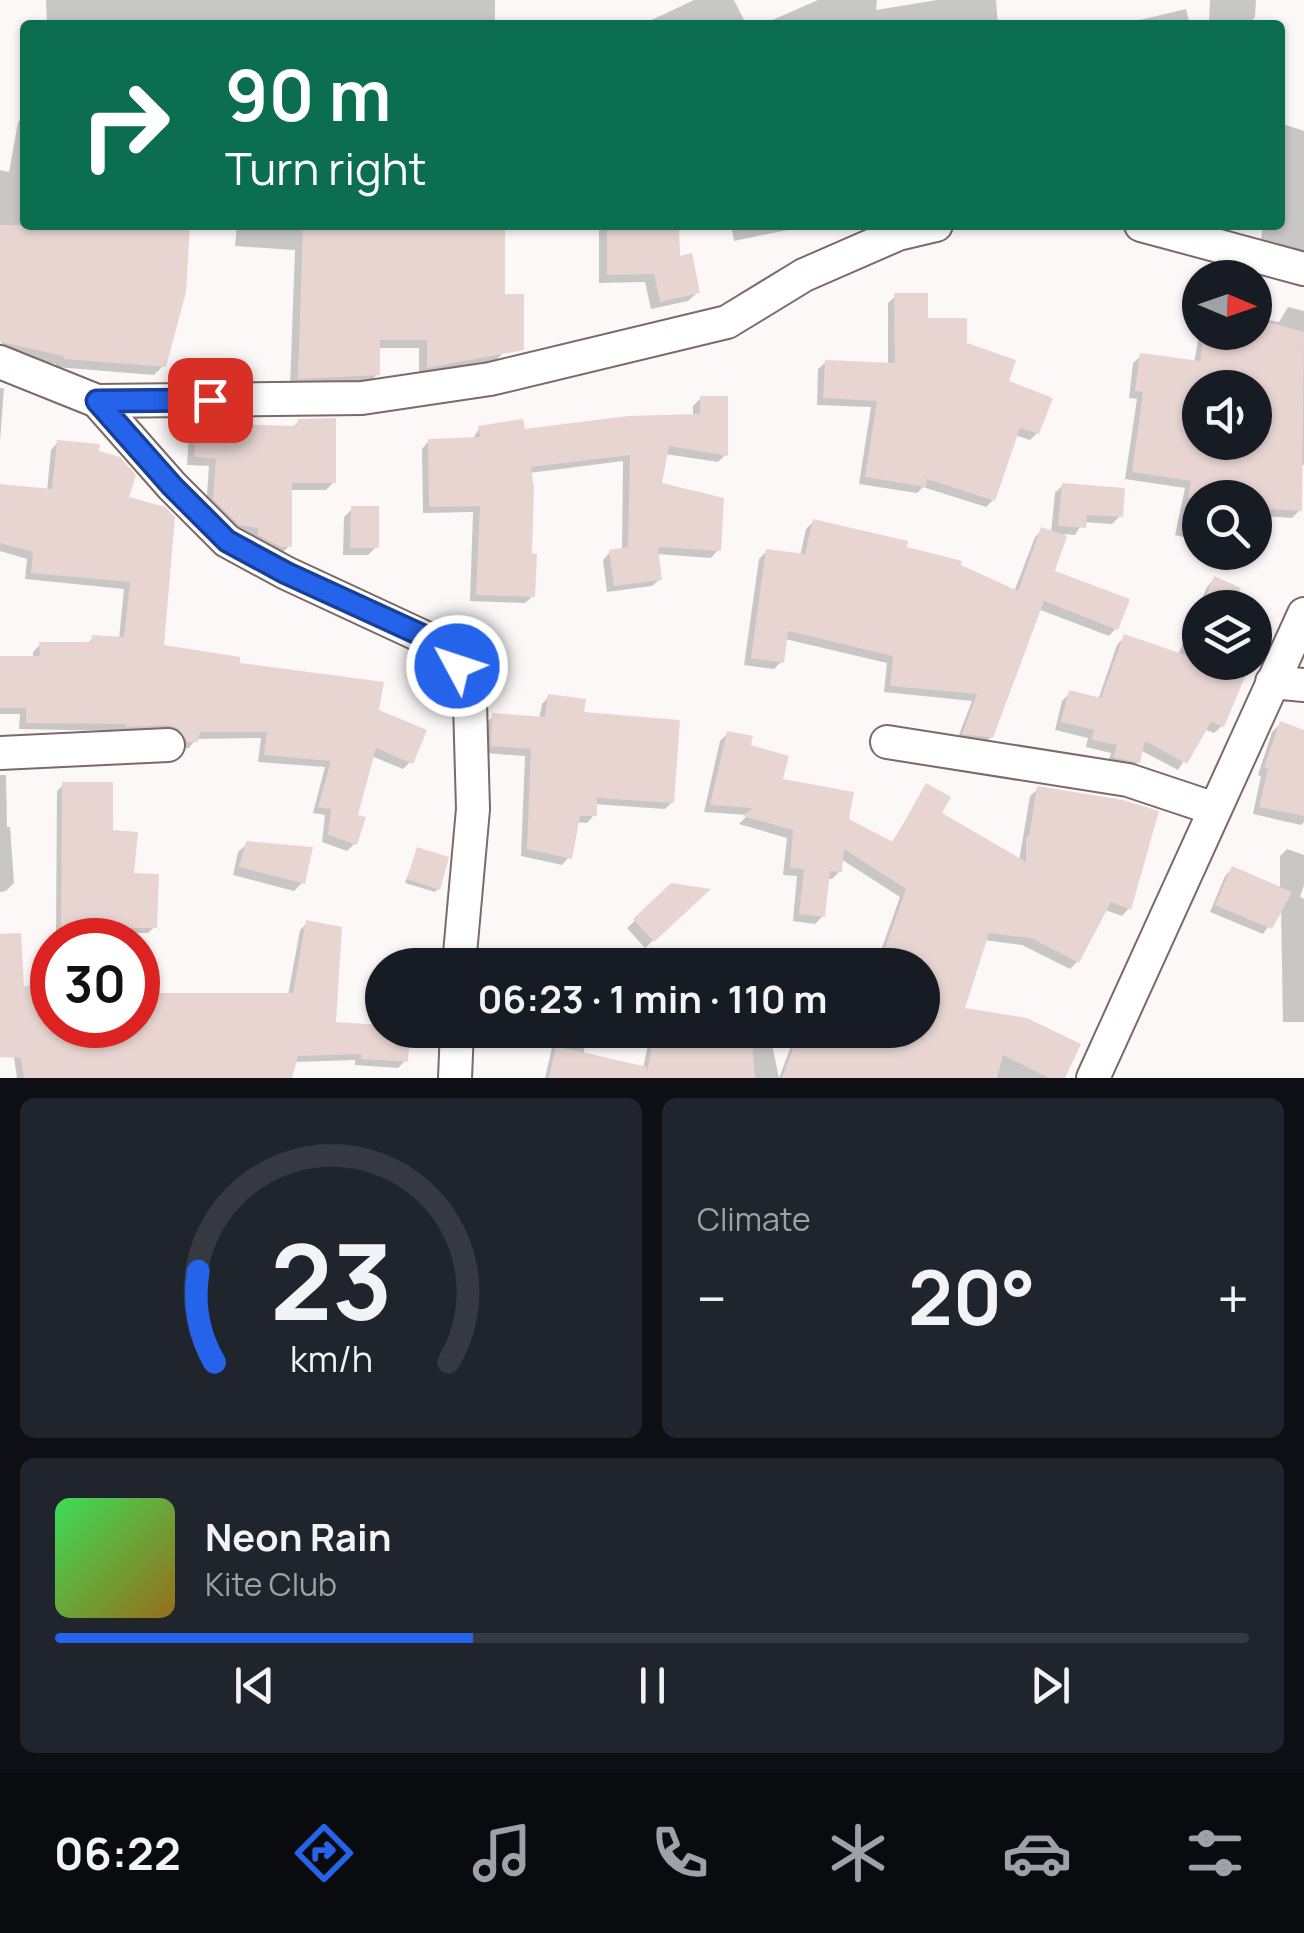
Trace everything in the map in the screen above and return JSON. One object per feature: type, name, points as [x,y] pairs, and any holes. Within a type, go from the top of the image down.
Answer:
[{"type":"street","points":[[0,362],[97,401],[362,398],[490,380],[727,322],[804,275],[915,230]]},
{"type":"street","points":[[1160,230],[1304,269]]},
{"type":"street","points":[[97,401],[227,541],[286,573],[428,638],[457,666],[470,704],[474,809],[461,948]]},
{"type":"street","points":[[1093,1078],[1215,809],[1288,684],[1304,614]]},
{"type":"street","points":[[887,742],[1128,780],[1215,809]]},
{"type":"street","points":[[0,753],[168,745]]},
{"type":"street","points":[[455,1078],[456,1048]]},
{"type":"building","points":[[0,225],[20,225],[20,230],[190,230],[186,292],[166,367],[64,359],[0,342]]},
{"type":"building","points":[[303,230],[505,230],[505,294],[524,294],[524,350],[427,368],[427,340],[380,340],[380,375],[298,379]]},
{"type":"building","points":[[607,230],[679,230],[680,256],[692,253],[700,293],[660,302],[654,274],[607,275]]},
{"type":"building","points":[[894,293],[928,293],[928,318],[967,318],[967,343],[1016,360],[1009,381],[1053,398],[1039,434],[1020,428],[995,501],[927,479],[926,487],[865,477],[877,401],[823,398],[825,360],[895,363]]},
{"type":"building","points":[[1272,323],[1304,332],[1302,511],[1272,509],[1272,480],[1184,480],[1132,472],[1143,392],[1135,391],[1140,353],[1200,361],[1202,350],[1272,350]]},
{"type":"building","points":[[700,396],[728,396],[728,456],[669,446],[662,483],[724,498],[721,551],[658,547],[662,580],[614,586],[609,550],[628,547],[630,455],[531,467],[532,553],[537,554],[535,597],[476,595],[480,506],[429,507],[428,439],[480,437],[478,426],[523,419],[525,429],[628,416],[700,414]]},
{"type":"building","points":[[336,418],[336,483],[292,483],[292,547],[281,547],[258,535],[258,528],[239,525],[213,499],[216,459],[194,457],[196,423],[297,426],[298,419]]},
{"type":"building","points":[[57,440],[100,444],[99,451],[120,457],[136,475],[129,497],[165,507],[175,517],[164,645],[240,657],[240,663],[384,682],[379,710],[427,730],[413,764],[376,748],[358,815],[366,817],[357,845],[328,835],[331,809],[318,807],[331,761],[264,755],[267,732],[200,732],[198,742],[187,742],[178,728],[168,725],[26,723],[26,708],[0,708],[0,656],[40,656],[39,642],[91,642],[92,635],[124,637],[130,582],[31,573],[33,552],[0,543],[0,484],[52,489]]},
{"type":"building","points":[[1062,483],[1125,488],[1123,517],[1087,515],[1086,528],[1058,526]]},
{"type":"building","points":[[351,506],[379,506],[379,548],[350,548]]},
{"type":"building","points":[[813,519],[908,541],[907,547],[962,561],[961,565],[1018,591],[1041,527],[1067,536],[1055,571],[1130,599],[1118,630],[1044,601],[993,738],[962,734],[977,694],[890,686],[893,656],[788,631],[784,663],[751,658],[766,549],[805,554]]},
{"type":"building","points":[[1214,576],[1241,588],[1240,590],[1208,590]]},
{"type":"building","points":[[1124,634],[1182,654],[1182,680],[1244,680],[1224,727],[1211,722],[1187,764],[1145,741],[1140,763],[1113,757],[1117,745],[1092,740],[1094,730],[1061,722],[1069,690],[1101,698]]},
{"type":"building","points":[[548,694],[586,699],[584,712],[680,720],[674,803],[597,798],[597,816],[580,816],[572,859],[527,849],[531,749],[491,746],[492,713],[545,717]]},
{"type":"building","points":[[1280,721],[1304,730],[1304,816],[1259,807],[1268,768],[1264,767]]},
{"type":"building","points":[[727,731],[753,736],[751,745],[789,756],[783,779],[854,792],[849,819],[893,842],[926,783],[951,797],[942,813],[1026,862],[1026,837],[1037,786],[1123,800],[1159,811],[1131,910],[1111,902],[1079,963],[1031,938],[989,933],[965,1008],[1027,1018],[1081,1044],[1065,1078],[1049,1078],[1003,1055],[997,1078],[782,1078],[793,1048],[940,1048],[940,948],[885,948],[906,889],[844,849],[842,872],[830,871],[825,917],[799,914],[804,869],[790,868],[793,830],[743,816],[752,808],[710,805]]},
{"type":"building","points":[[62,782],[113,782],[113,830],[138,832],[134,873],[159,874],[157,918],[61,918]]},
{"type":"building","points":[[246,841],[313,847],[305,884],[239,867]]},
{"type":"building","points":[[417,847],[449,857],[440,890],[407,879]]},
{"type":"building","points":[[1232,866],[1292,892],[1272,929],[1215,905]]},
{"type":"building","points":[[671,883],[711,889],[654,942],[633,919]]},
{"type":"building","points":[[306,920],[342,927],[336,1022],[365,1024],[365,1048],[409,1048],[408,1062],[361,1059],[361,1054],[298,1056],[292,1078],[24,1078],[21,1058],[0,1057],[0,934],[21,933],[24,986],[30,986],[30,1048],[160,1048],[160,993],[293,993]]},
{"type":"building","points":[[556,1048],[647,1067],[646,1078],[549,1078]]},
{"type":"building","points":[[652,1048],[752,1048],[755,1078],[646,1078]]},
{"type":"route","points":[[210,400],[97,401],[227,541],[286,573],[428,638],[457,666]]}]
